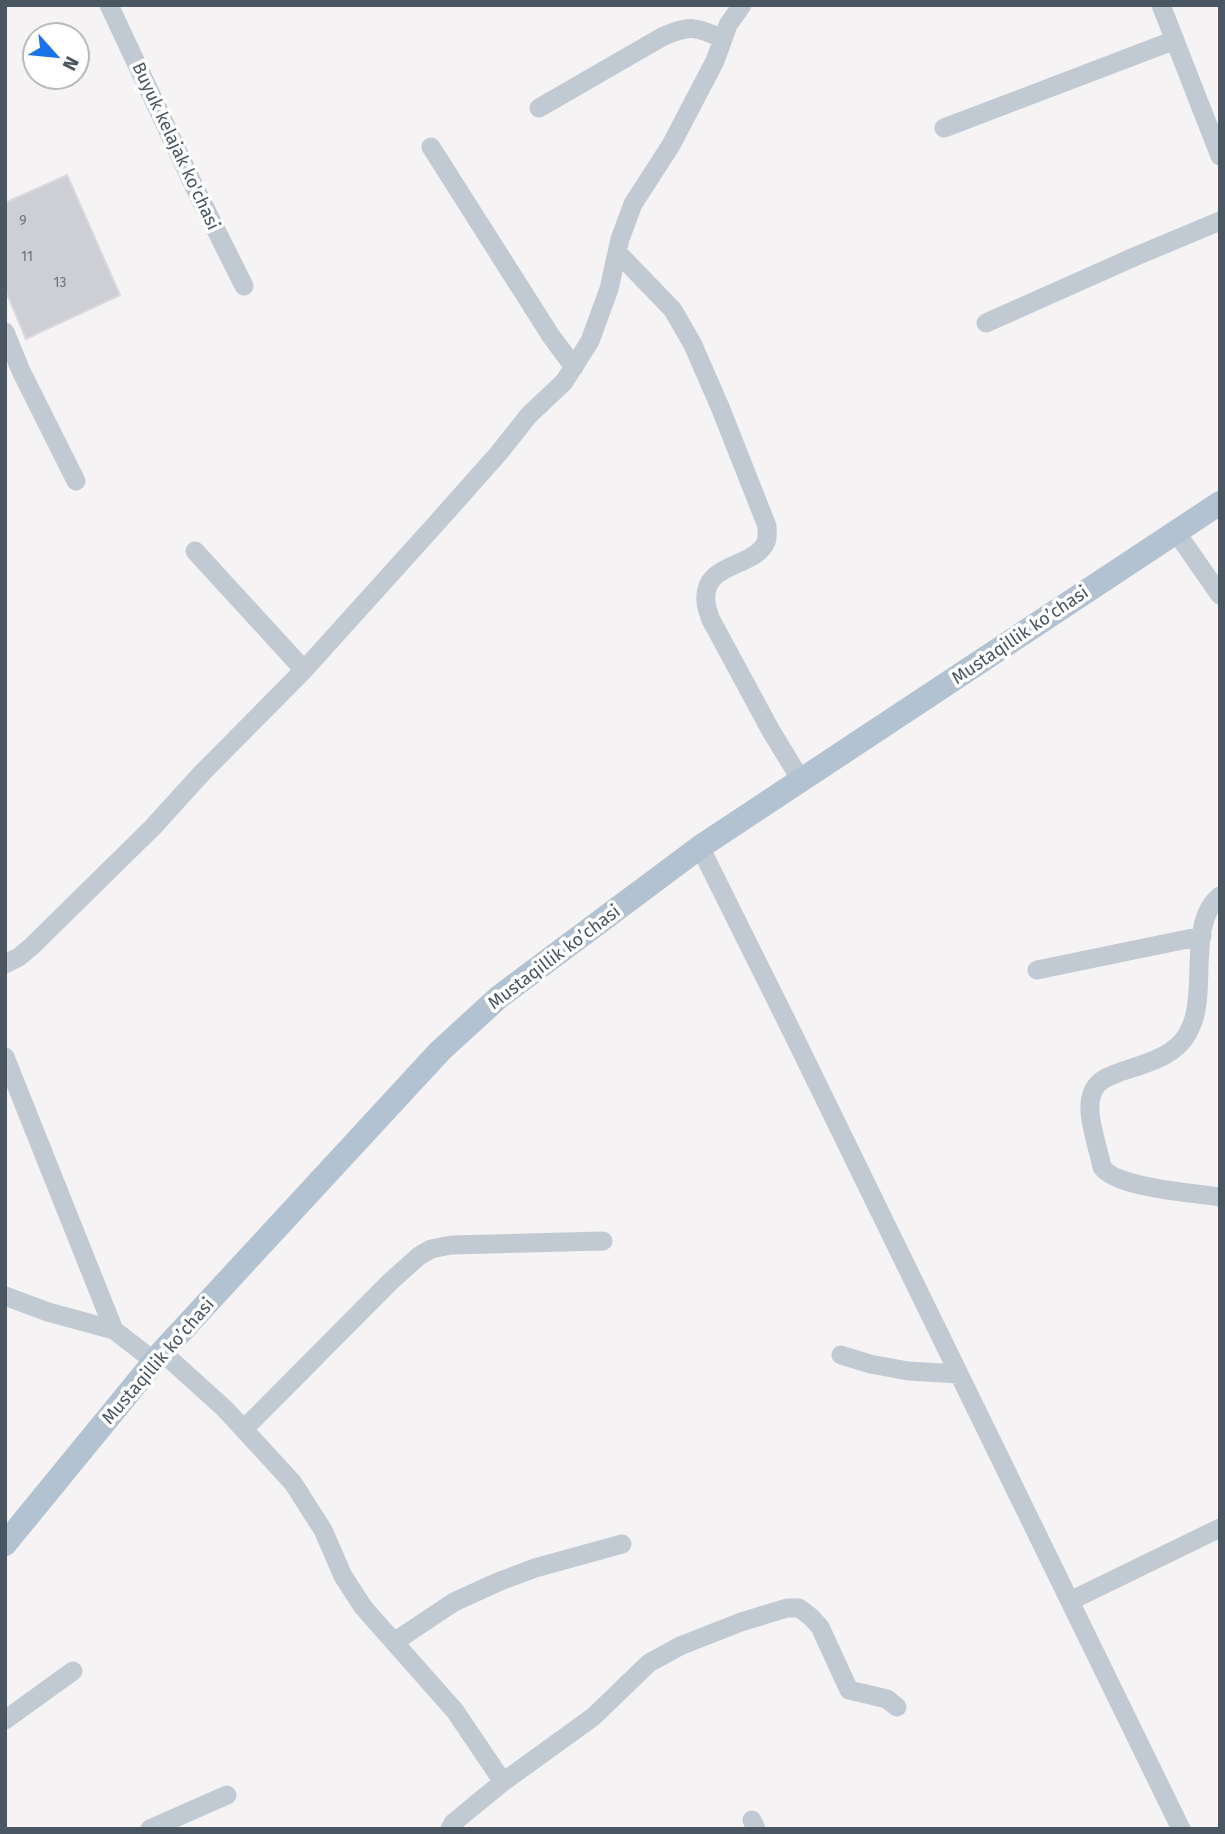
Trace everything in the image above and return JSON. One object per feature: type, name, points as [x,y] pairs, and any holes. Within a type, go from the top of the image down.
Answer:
[{"type":"main road","name":"Mustaqillik ko’chasi","points":[[5,1545],[158,1356],[440,1051],[499,997],[700,847],[1220,503]]},
{"type":"street","points":[[1161,5],[1220,156]]},
{"type":"street","name":"Buyuk kelajak ko'chasi","points":[[112,7],[193,184],[244,286]]},
{"type":"street","points":[[5,964],[31,947],[153,827],[202,773],[304,670],[471,484],[529,415],[564,382],[590,341],[609,289],[620,239],[633,204],[671,145],[715,61],[734,10]]},
{"type":"street","points":[[539,108],[676,31],[693,27],[722,39]]},
{"type":"street","points":[[944,128],[1175,40]]},
{"type":"street","points":[[431,147],[551,336],[574,367]]},
{"type":"street","points":[[986,323],[1220,221]]},
{"type":"street","points":[[617,252],[673,310],[693,345],[767,526],[765,544],[759,551],[715,575],[707,589],[706,601],[710,618],[771,731],[802,780]]},
{"type":"street","points":[[5,332],[21,371],[76,481]]},
{"type":"street","points":[[1176,532],[1220,595]]},
{"type":"street","points":[[195,551],[304,670]]},
{"type":"street","points":[[700,847],[1181,1829]]},
{"type":"street","points":[[1220,896],[1207,911],[1202,936],[1199,994],[1194,1019],[1186,1037],[1175,1049],[1155,1060],[1098,1083],[1092,1093],[1090,1110],[1102,1167],[1107,1174],[1128,1183],[1220,1197]]},
{"type":"street","points":[[1037,970],[1202,936]]},
{"type":"street","points":[[5,1057],[114,1330]]},
{"type":"street","points":[[244,1429],[390,1282],[431,1249],[451,1245],[603,1241]]},
{"type":"street","points":[[5,1296],[48,1312],[114,1330],[158,1356],[225,1409],[293,1483],[323,1530],[343,1576],[363,1607],[455,1711],[503,1782]]},
{"type":"street","points":[[841,1354],[870,1364],[908,1371],[959,1374]]},
{"type":"street","points":[[1070,1601],[1220,1528]]},
{"type":"street","points":[[394,1642],[454,1601],[498,1582],[535,1568],[622,1544]]},
{"type":"street","points":[[450,1829],[453,1823],[503,1782],[593,1717],[649,1663],[680,1646],[741,1622],[787,1608],[799,1608],[820,1627],[849,1690],[887,1699],[897,1707]]},
{"type":"street","points":[[5,1720],[73,1671]]},
{"type":"street","points":[[150,1829],[228,1795]]},
{"type":"building","points":[[67,175],[120,295],[26,339],[5,289],[5,203]]}]
